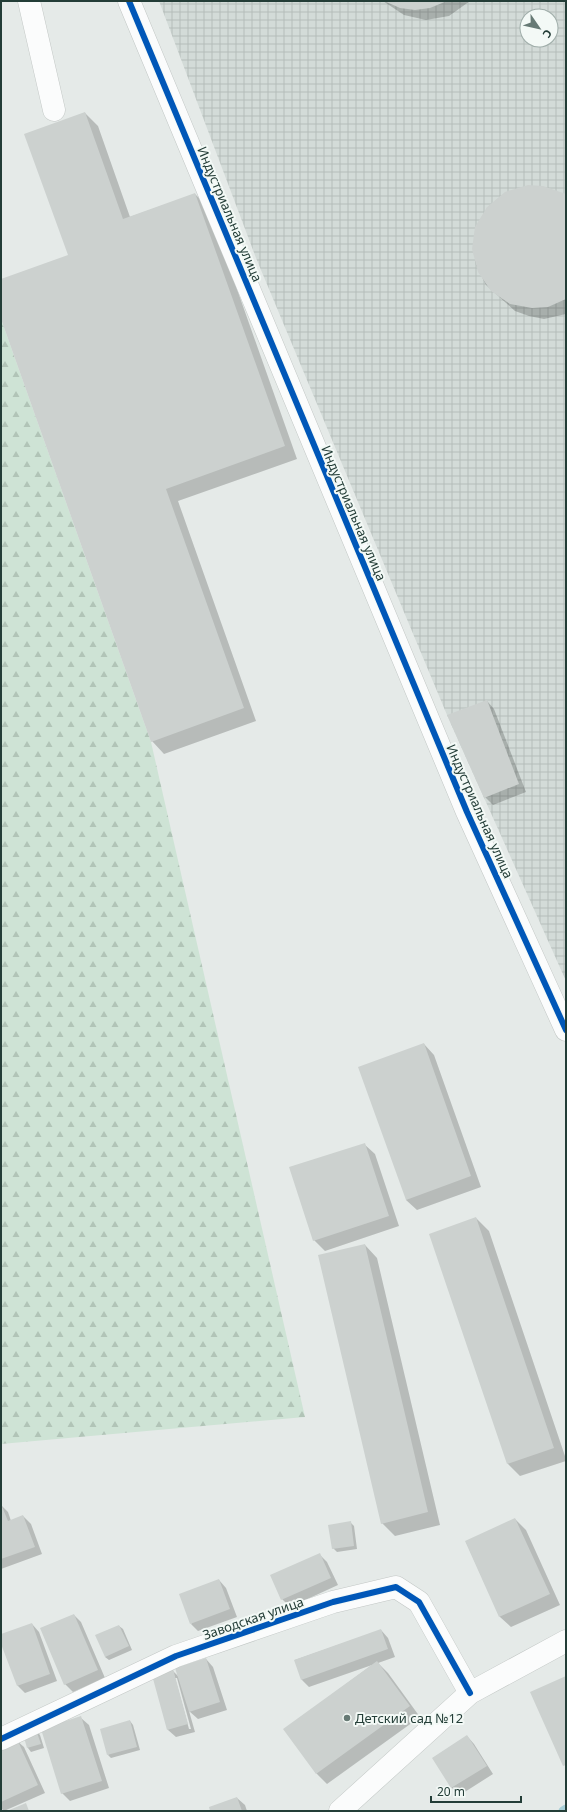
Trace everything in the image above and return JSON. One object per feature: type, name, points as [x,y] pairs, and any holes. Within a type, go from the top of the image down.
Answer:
[{"type":"street","points":[[29,1],[54,110]]},
{"type":"street","name":"Индустриальная улица","points":[[130,1],[467,812],[566,1030]]},
{"type":"street","name":"Заводская улица","points":[[1,1740],[176,1656],[333,1602],[396,1587],[419,1602],[470,1693]]},
{"type":"street","points":[[340,1811],[470,1693],[566,1641]]},
{"type":"shaded area","points":[[159,1],[566,1],[566,981],[447,715],[256,258]]},
{"type":"green space","points":[[1,319],[151,742],[305,1417],[1,1444]]},
{"type":"building","points":[[384,1],[447,1],[430,8],[415,10],[400,8]]},
{"type":"building","points":[[85,112],[123,219],[195,193],[285,446],[166,489],[244,708],[151,742],[1,319],[1,279],[68,255],[24,134]]},
{"type":"building","points":[[528,185],[543,186],[566,194],[566,299],[548,307],[532,308],[510,304],[491,291],[478,272],[472,249],[475,227],[487,207],[505,192]]},
{"type":"building","points":[[487,700],[519,784],[484,798],[447,715]]},
{"type":"building","points":[[424,1043],[471,1176],[406,1200],[358,1067]]},
{"type":"building","points":[[365,1143],[389,1216],[313,1241],[289,1167]]},
{"type":"building","points":[[476,1217],[554,1448],[507,1464],[429,1234]]},
{"type":"building","points":[[365,1244],[428,1512],[381,1524],[318,1255]]},
{"type":"building","points":[[1,1504],[8,1521],[23,1515],[35,1547],[1,1559]]},
{"type":"building","points":[[515,1518],[550,1594],[499,1617],[465,1541]]},
{"type":"building","points":[[351,1521],[354,1546],[332,1549],[328,1525]]},
{"type":"building","points":[[320,1553],[331,1578],[281,1600],[270,1575]]},
{"type":"building","points":[[219,1579],[230,1609],[190,1624],[179,1594]]},
{"type":"building","points":[[74,1614],[98,1670],[64,1685],[40,1628]]},
{"type":"building","points":[[32,1623],[50,1674],[17,1686],[1,1644],[1,1634]]},
{"type":"building","points":[[119,1625],[129,1646],[105,1657],[95,1635]]},
{"type":"building","points":[[381,1629],[388,1649],[301,1680],[294,1660]]},
{"type":"building","points":[[206,1658],[220,1702],[189,1712],[175,1668]]},
{"type":"building","name":"Детский сад №12","points":[[377,1661],[410,1706],[316,1774],[283,1729]]},
{"type":"building","points":[[173,1669],[188,1724],[167,1730],[152,1675]]},
{"type":"building","points":[[566,1676],[566,1765],[563,1766],[530,1692]]},
{"type":"building","points":[[81,1716],[102,1781],[61,1794],[41,1729]]},
{"type":"building","points":[[130,1720],[137,1747],[107,1755],[100,1729]]},
{"type":"building","points":[[36,1730],[41,1744],[27,1748],[23,1734]]},
{"type":"building","points":[[467,1735],[487,1766],[451,1788],[432,1758]]},
{"type":"building","points":[[17,1739],[38,1785],[1,1802],[1,1746]]},
{"type":"building","points":[[237,1797],[242,1811],[210,1811],[209,1807]]},
{"type":"building","points":[[26,1803],[29,1811],[7,1811]]},
{"type":"cycle path","points":[[129,1],[467,812],[566,1030]]},
{"type":"cycle path","points":[[1,1739],[176,1656],[333,1602],[396,1587],[419,1602],[470,1693]]},
{"type":"place","name":"Детский сад №12","points":[[347,1718]]}]
